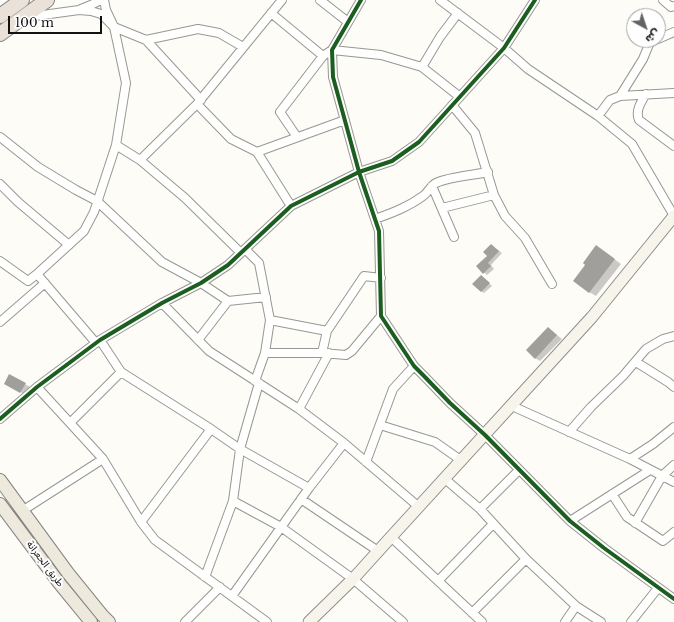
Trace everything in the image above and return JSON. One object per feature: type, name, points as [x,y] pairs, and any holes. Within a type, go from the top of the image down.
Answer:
[{"type":"highway","points":[[0,16],[22,0]]},
{"type":"highway","points":[[0,34],[47,0]]},
{"type":"main road","points":[[24,18],[55,0]]},
{"type":"main road","points":[[310,622],[353,579],[592,317],[674,216]]},
{"type":"main road","points":[[0,480],[68,573],[109,622]]},
{"type":"main road","name":"طريق الجعرانة","points":[[0,504],[59,583],[92,622]]},
{"type":"street","points":[[24,18],[78,10],[92,5],[100,0]]},
{"type":"street","points":[[0,262],[28,281],[84,231],[97,201],[116,145],[126,84],[114,27],[106,10],[104,0]]},
{"type":"street","points":[[140,160],[199,102],[282,0]]},
{"type":"street","points":[[320,0],[348,22]]},
{"type":"street","points":[[297,137],[280,112],[323,56],[332,50],[361,0]]},
{"type":"street","points":[[441,0],[504,48],[528,69],[598,116],[632,144],[674,216]]},
{"type":"street","points":[[0,419],[37,387],[98,342],[162,303],[201,284],[228,265],[291,206],[359,172],[392,161],[419,142],[504,48],[535,0]]},
{"type":"street","points":[[663,0],[671,7],[674,6]]},
{"type":"street","points":[[78,10],[92,11],[101,14],[114,27],[146,40],[231,140],[257,152],[291,206]]},
{"type":"street","points":[[271,13],[323,56]]},
{"type":"street","points":[[422,68],[437,42],[458,13]]},
{"type":"street","points":[[146,40],[198,30],[219,33],[243,47]]},
{"type":"street","points":[[620,96],[643,59],[648,48]]},
{"type":"street","points":[[332,50],[381,55],[422,68],[460,97]]},
{"type":"street","points":[[332,50],[333,77],[344,120],[359,172],[380,231],[381,316],[414,366],[570,521],[674,599]]},
{"type":"street","points":[[598,116],[610,100],[620,96],[674,93]]},
{"type":"street","points":[[646,94],[638,110],[637,116],[639,120],[674,146]]},
{"type":"street","points":[[452,106],[475,133],[494,195],[505,216],[525,238],[552,284]]},
{"type":"street","points":[[257,152],[344,120]]},
{"type":"street","points":[[0,137],[38,167],[97,201],[162,262],[201,284],[228,302],[266,297]]},
{"type":"street","points":[[116,145],[140,160],[185,198],[243,251],[259,263],[270,320],[265,352],[240,449],[233,501],[205,577]]},
{"type":"street","points":[[375,219],[401,210],[410,205],[427,193],[436,183],[444,180],[488,172]]},
{"type":"street","points":[[0,184],[18,202],[69,245]]},
{"type":"street","points":[[432,186],[454,237]]},
{"type":"street","points":[[442,208],[494,195]]},
{"type":"street","points":[[37,274],[98,342],[121,372],[240,449],[309,488]]},
{"type":"street","points":[[299,408],[326,353],[327,331],[364,276],[381,278]]},
{"type":"street","points":[[0,322],[45,283]]},
{"type":"street","points":[[198,340],[228,302]]},
{"type":"street","points":[[162,303],[209,351],[299,408],[419,507]]},
{"type":"street","points":[[265,352],[326,353],[346,355],[352,351],[381,316]]},
{"type":"street","points":[[270,320],[327,331]]},
{"type":"street","points":[[569,432],[636,362],[646,349],[663,339],[674,336]]},
{"type":"street","points":[[636,362],[668,382],[674,388]]},
{"type":"street","points":[[366,462],[393,389],[414,366]]},
{"type":"street","points":[[70,423],[121,372]]},
{"type":"street","points":[[37,387],[103,459],[140,522],[155,540],[267,622]]},
{"type":"street","points":[[512,406],[630,459],[674,482]]},
{"type":"street","points":[[380,424],[435,442],[462,461]]},
{"type":"street","points":[[630,459],[654,444],[674,427]]},
{"type":"street","points":[[140,522],[211,429]]},
{"type":"street","points":[[232,596],[309,488],[344,444]]},
{"type":"street","points":[[22,511],[103,459]]},
{"type":"street","points":[[636,523],[662,476],[674,465]]},
{"type":"street","points":[[480,509],[519,470]]},
{"type":"street","points":[[570,521],[650,470]]},
{"type":"street","points":[[445,479],[480,509],[526,559],[576,606],[601,622]]},
{"type":"street","points":[[612,494],[627,517],[663,541],[674,532]]},
{"type":"street","points":[[301,499],[378,551]]},
{"type":"street","points":[[233,501],[281,527],[353,579],[403,622]]},
{"type":"street","points":[[438,581],[493,524]]},
{"type":"street","points":[[391,537],[482,622]]},
{"type":"street","points":[[472,613],[526,559]]},
{"type":"street","points":[[189,621],[220,587]]},
{"type":"street","points":[[630,622],[658,588]]},
{"type":"street","points":[[565,622],[576,606]]},
{"type":"building","points":[[491,244],[499,251],[488,263],[491,266],[483,274],[476,266],[487,256],[483,252]]},
{"type":"building","points":[[596,245],[615,259],[589,293],[573,281],[585,265],[583,263]]},
{"type":"building","points":[[481,275],[490,283],[481,292],[472,284]]},
{"type":"building","points":[[548,327],[557,335],[535,359],[526,350]]},
{"type":"building","points":[[9,374],[26,383],[20,393],[4,384]]},
{"type":"cycle path","points":[[361,0],[332,50],[333,77],[359,172],[379,231],[381,316],[414,366],[570,521],[604,548],[674,599]]},
{"type":"cycle path","points":[[0,419],[37,387],[100,340],[162,303],[201,283],[228,265],[291,206],[359,172],[392,161],[419,142],[504,48],[535,0]]}]
